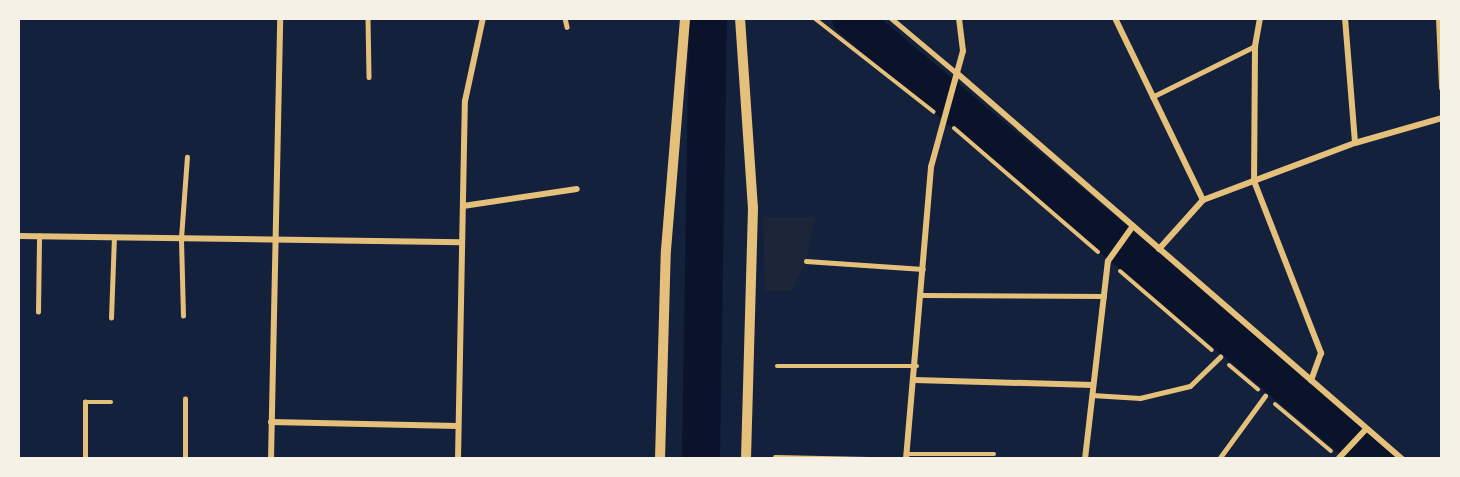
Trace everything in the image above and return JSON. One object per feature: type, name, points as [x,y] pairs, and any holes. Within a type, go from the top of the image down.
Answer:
[{"type":"street","points":[[270,459],[280,18]]},
{"type":"street","points":[[458,459],[465,101],[483,18]]},
{"type":"street","points":[[660,459],[666,250],[685,18]]},
{"type":"street","points":[[740,18],[753,208],[746,459]]},
{"type":"street","points":[[906,457],[915,380],[931,167],[943,118],[959,75],[963,51],[959,18]]},
{"type":"street","points":[[1115,18],[1203,200]]},
{"type":"street","points":[[1260,18],[1256,46],[1254,181],[1321,353],[1311,380]]},
{"type":"street","points":[[1345,18],[1355,143]]},
{"type":"street","points":[[1439,18],[1442,88]]},
{"type":"street","points":[[959,75],[1311,380],[1365,430],[1402,459]]},
{"type":"street","points":[[1159,249],[1203,200],[1355,143],[1442,118]]},
{"type":"street","points":[[463,206],[577,189]]},
{"type":"street","points":[[1085,459],[1108,261],[1133,226]]},
{"type":"street","points":[[18,236],[462,242]]},
{"type":"street","points":[[915,380],[1093,385]]},
{"type":"street","points":[[271,422],[458,426]]},
{"type":"street","points":[[1339,458],[1365,430]]},
{"type":"lane","points":[[368,18],[369,77]]},
{"type":"lane","points":[[565,18],[567,27]]},
{"type":"lane","points":[[891,18],[959,75]]},
{"type":"lane","points":[[1152,97],[1256,46]]},
{"type":"lane","points":[[183,316],[181,238],[187,157]]},
{"type":"lane","points":[[38,312],[39,236]]},
{"type":"lane","points":[[111,318],[114,238]]},
{"type":"lane","points":[[806,261],[923,269]]},
{"type":"lane","points":[[922,295],[1104,296]]},
{"type":"lane","points":[[1092,395],[1140,398],[1190,386],[1220,357]]},
{"type":"lane","points":[[777,366],[916,366]]},
{"type":"lane","points":[[1219,459],[1265,396]]},
{"type":"lane","points":[[185,399],[185,459]]},
{"type":"lane","points":[[85,459],[85,402],[111,402]]},
{"type":"lane","points":[[906,457],[994,454]]},
{"type":"lane","points":[[775,457],[868,459]]},
{"type":"path","points":[[814,18],[943,118],[1339,458]]},
{"type":"shaded area","points":[[763,217],[815,217],[806,261],[792,291],[765,291]]},
{"type":"waterway","points":[[701,459],[708,18]]},
{"type":"waterway","points":[[851,18],[1375,459]]}]
